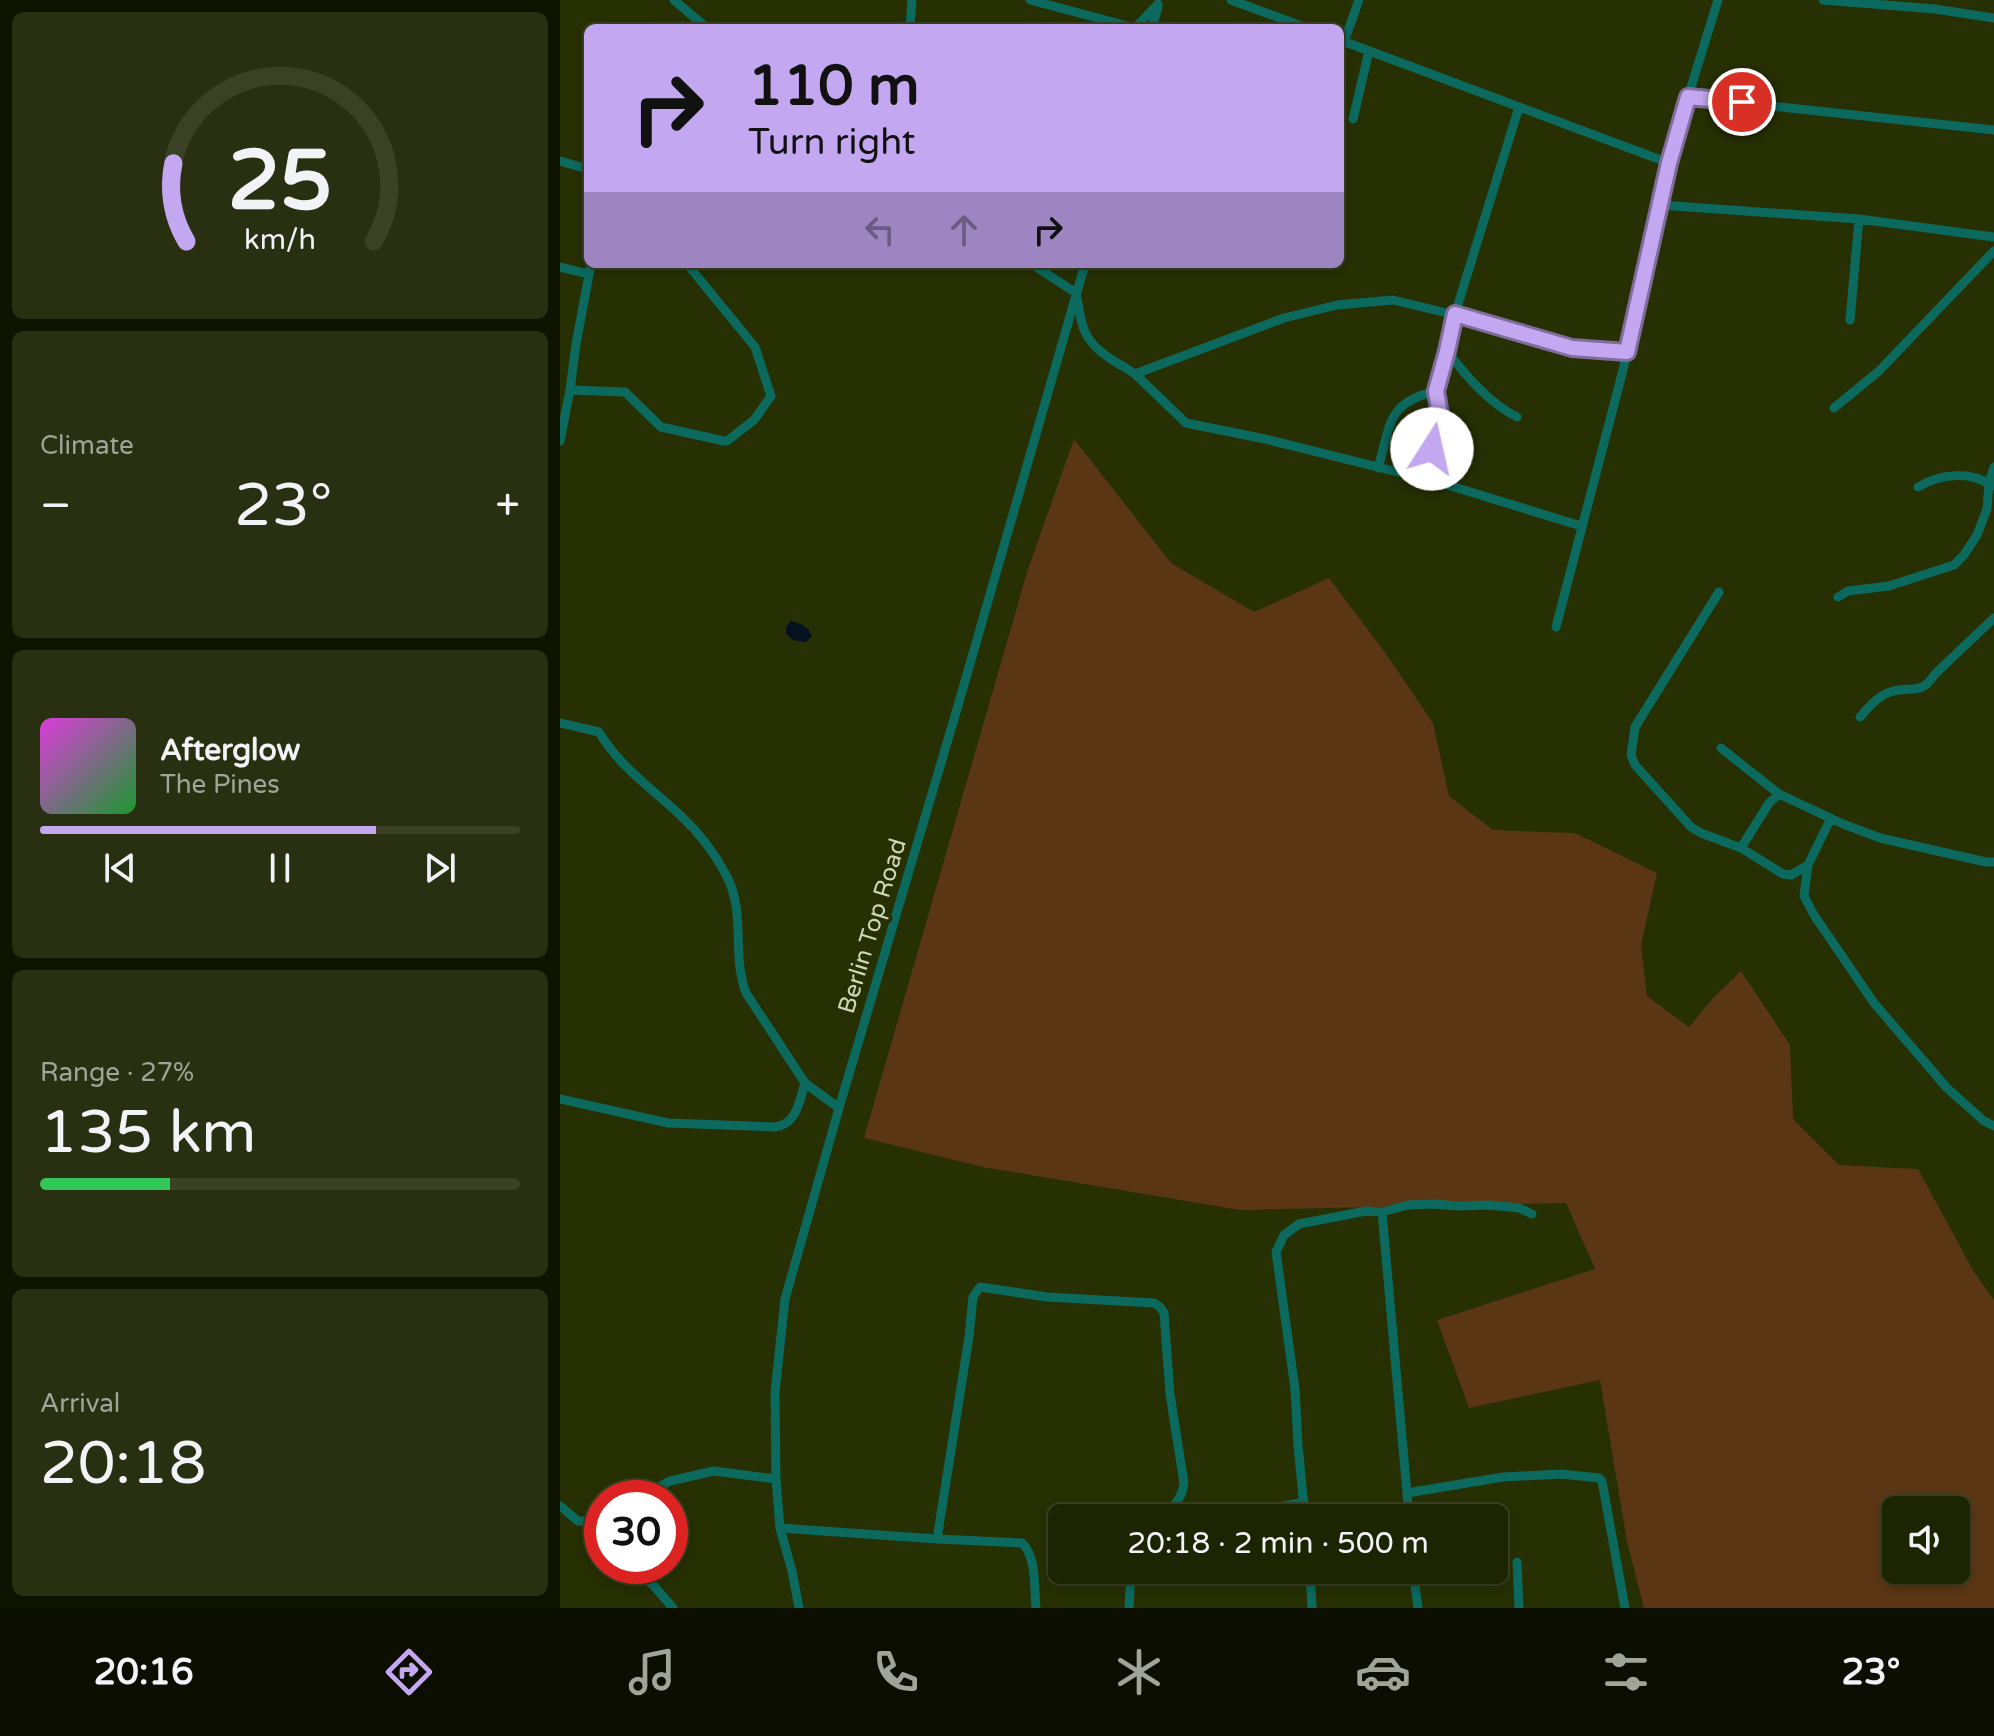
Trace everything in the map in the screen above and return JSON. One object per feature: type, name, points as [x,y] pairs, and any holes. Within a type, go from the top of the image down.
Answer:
[{"type":"street","points":[[674,0],[702,24]]},
{"type":"street","points":[[910,24],[912,0]]},
{"type":"street","points":[[1030,0],[1120,24]]},
{"type":"street","points":[[1231,0],[1296,24]]},
{"type":"street","points":[[1344,36],[1359,0]]},
{"type":"street","points":[[1556,627],[1627,352],[1669,163],[1718,0]]},
{"type":"street","points":[[1823,0],[1935,4],[1994,18]]},
{"type":"street","points":[[1139,24],[1159,2]]},
{"type":"street","points":[[1153,24],[1159,2]]},
{"type":"street","points":[[1344,42],[1669,163]]},
{"type":"street","points":[[1353,119],[1369,51]]},
{"type":"street","points":[[1688,97],[1994,130]]},
{"type":"street","points":[[1438,482],[1432,449],[1440,415],[1436,391],[1455,314],[1519,107]]},
{"type":"street","points":[[560,161],[584,168]]},
{"type":"street","points":[[1660,205],[1859,219],[1994,237]]},
{"type":"street","points":[[1850,320],[1859,219]]},
{"type":"street","points":[[1834,408],[1879,371],[1994,251]]},
{"type":"street","points":[[560,267],[590,269],[560,441]]},
{"type":"street","points":[[570,390],[625,392],[661,427],[724,441],[754,420],[771,396],[755,347],[690,268]]},
{"type":"street","points":[[1038,268],[1076,293],[1084,331],[1092,343],[1135,374],[1186,423],[1265,439],[1438,482],[1581,526]]},
{"type":"street","name":"Berlin Top Road","points":[[799,1608],[780,1528],[776,1479],[775,1392],[785,1299],[1084,268]]},
{"type":"street","points":[[1135,374],[1284,318],[1337,305],[1393,300],[1455,314],[1572,348],[1627,352]]},
{"type":"street","points":[[1447,351],[1467,377],[1517,417]]},
{"type":"street","points":[[560,367],[572,367]]},
{"type":"street","points":[[1378,468],[1394,413],[1418,396],[1436,391]]},
{"type":"street","points":[[1838,597],[1848,591],[1889,586],[1954,565],[1977,535],[1987,509],[1994,467]]},
{"type":"street","points":[[1918,487],[1936,479],[1966,475],[1991,486]]},
{"type":"street","points":[[1719,592],[1635,727],[1631,755],[1635,765],[1691,827],[1741,848],[1783,874],[1791,875],[1808,865]]},
{"type":"street","points":[[1860,717],[1888,692],[1928,684],[1994,618]]},
{"type":"street","points":[[560,723],[599,732],[607,747],[682,817],[705,843],[724,871],[737,904],[741,981],[752,1004],[805,1083],[839,1108]]},
{"type":"street","points":[[1721,748],[1779,794],[1831,818],[1880,838],[1994,862]]},
{"type":"street","points":[[1741,848],[1769,803],[1779,794]]},
{"type":"street","points":[[1831,818],[1808,865],[1804,896],[1814,915],[1874,1003],[1947,1088],[1994,1126]]},
{"type":"street","points":[[560,1099],[668,1123],[775,1127],[791,1121],[805,1083]]},
{"type":"street","points":[[1294,1504],[1304,1502],[1295,1389],[1276,1252],[1284,1235],[1299,1224],[1366,1211],[1382,1212],[1408,1205],[1489,1205],[1519,1208],[1532,1214]]},
{"type":"street","points":[[1382,1212],[1408,1504]]},
{"type":"street","points":[[937,1539],[973,1297],[980,1287],[1047,1297],[1154,1303],[1160,1307],[1164,1313],[1170,1394],[1184,1483],[1181,1498],[1174,1504]]},
{"type":"street","points":[[674,1480],[714,1471],[776,1479]]},
{"type":"street","points":[[1407,1493],[1503,1477],[1561,1474],[1599,1478],[1625,1608]]},
{"type":"street","points":[[560,1506],[578,1521],[584,1521]]},
{"type":"street","points":[[780,1528],[1022,1543],[1031,1559],[1036,1608]]},
{"type":"street","points":[[1517,1562],[1519,1608]]},
{"type":"street","points":[[652,1584],[673,1608]]},
{"type":"street","points":[[1129,1608],[1130,1584]]},
{"type":"street","points":[[1311,1584],[1312,1608]]},
{"type":"street","points":[[1415,1584],[1418,1608]]},
{"type":"shaded area","points":[[1074,439],[1171,563],[1254,612],[1329,578],[1433,723],[1449,796],[1493,830],[1575,833],[1657,873],[1641,945],[1647,996],[1689,1027],[1741,971],[1790,1045],[1793,1119],[1839,1165],[1918,1169],[1974,1272],[1994,1300],[1994,1608],[1644,1608],[1627,1541],[1600,1380],[1469,1408],[1437,1320],[1595,1269],[1566,1203],[1240,1210],[983,1167],[864,1138],[1028,569]]},
{"type":"water","points":[[791,621],[807,628],[812,637],[805,642],[793,640],[786,634],[786,627]]},
{"type":"route","points":[[1432,449],[1440,415],[1436,391],[1455,314],[1572,348],[1627,352],[1669,163],[1688,97],[1742,102]]}]
